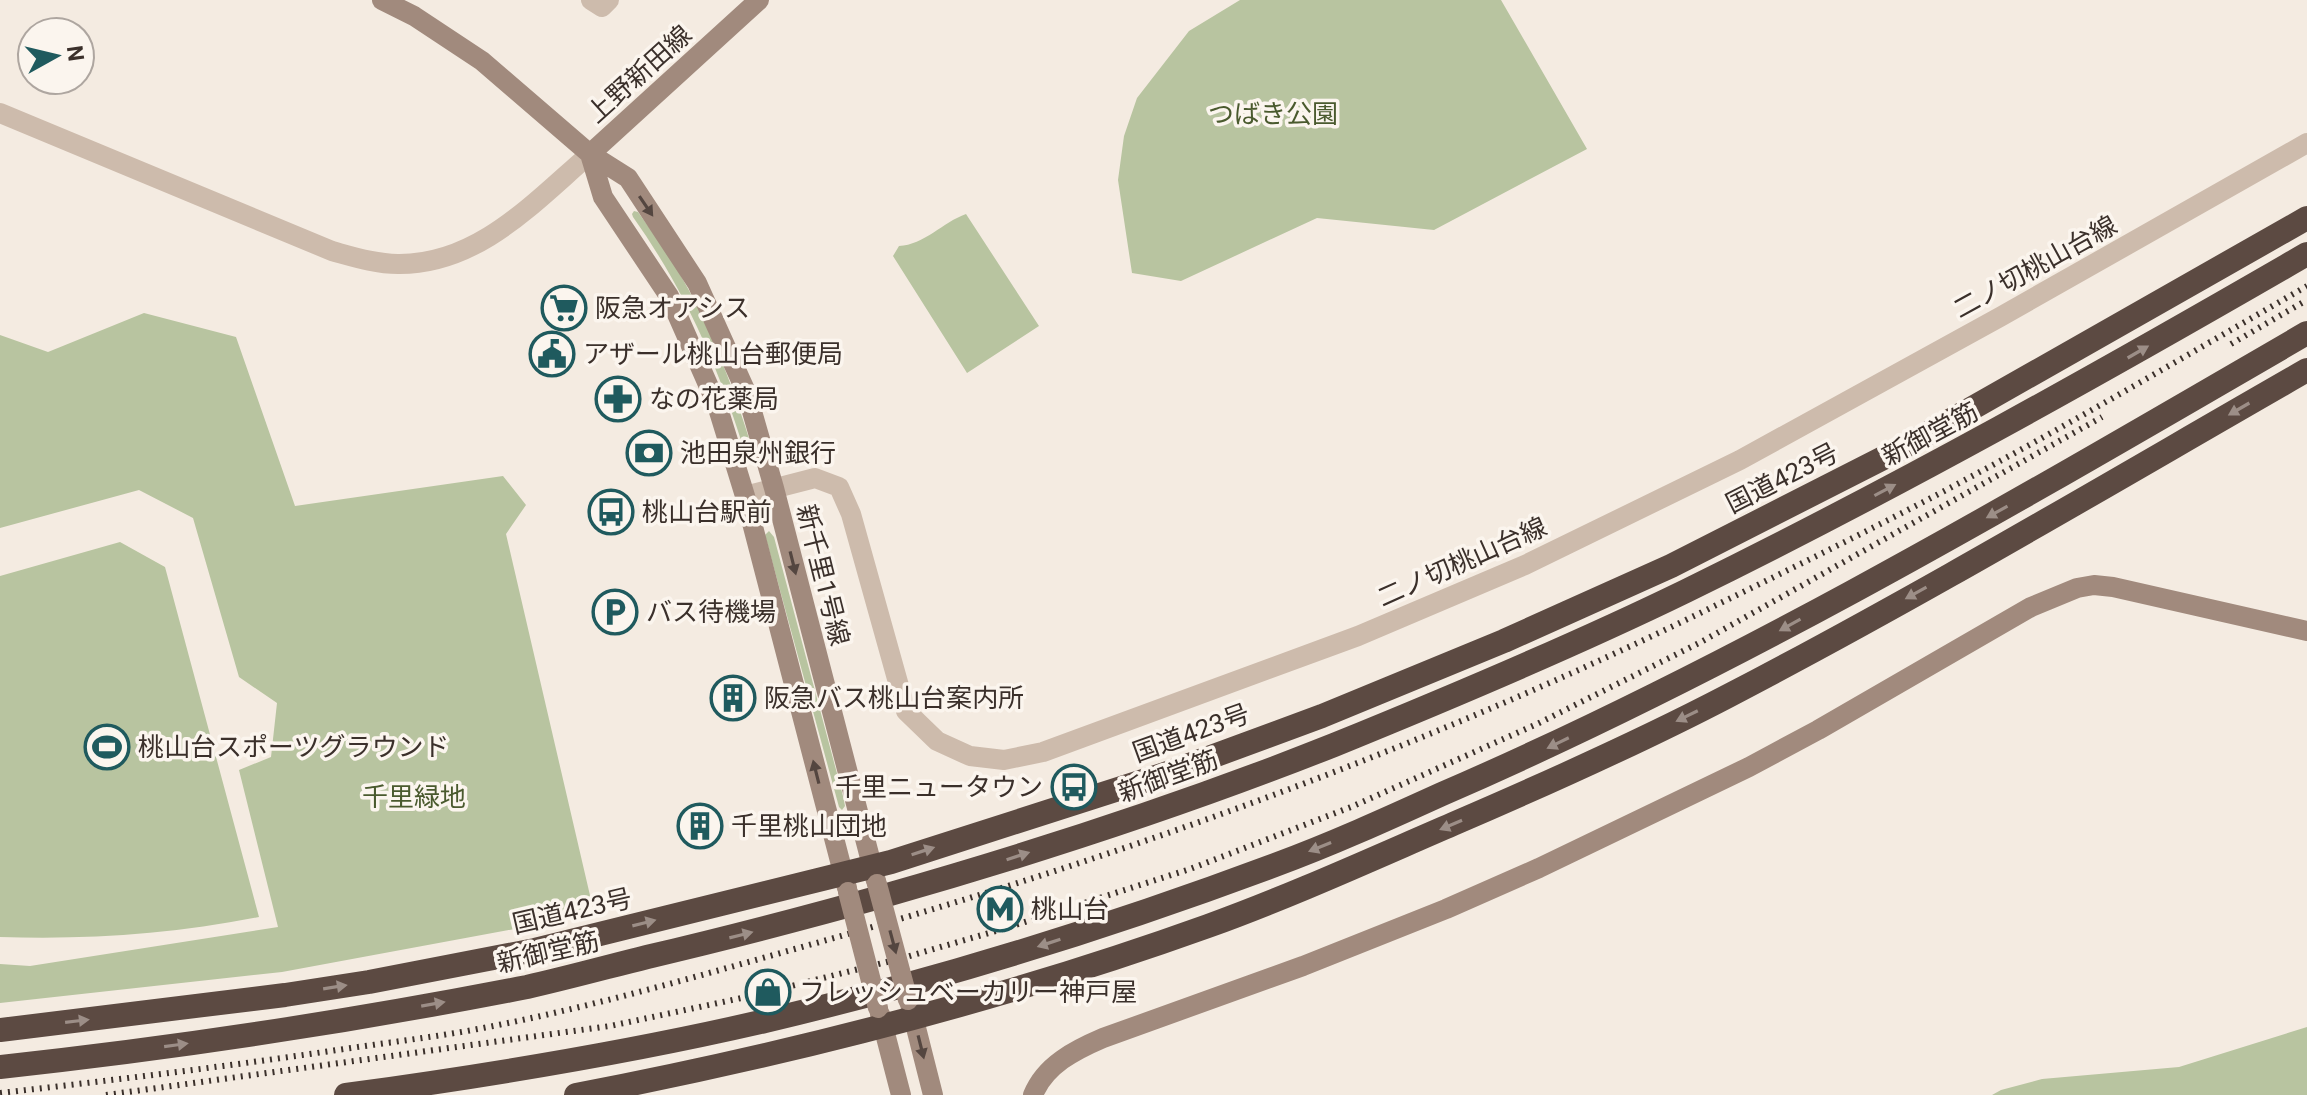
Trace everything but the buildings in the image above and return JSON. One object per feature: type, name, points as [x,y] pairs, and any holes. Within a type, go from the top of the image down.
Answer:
[{"type":"highway","name":"国道423号","points":[[0,1030],[369,982],[535,950],[845,883],[1162,775],[1336,710],[1504,641],[1671,566],[1895,452],[2307,218]]},
{"type":"highway","name":"新御堂筋","points":[[0,1067],[160,1048],[339,1021],[533,985],[790,923],[987,867],[1158,811],[1332,745],[1514,669],[1682,592],[1864,501],[2087,381],[2307,254]]},
{"type":"highway","points":[[346,1095],[554,1064],[768,1020],[1015,954],[1279,864],[1548,748],[1712,667],[1948,539],[2307,333]]},
{"type":"highway","points":[[576,1095],[734,1063],[911,1009],[1026,986],[1232,917],[1315,883],[1558,778],[1726,697],[1964,567],[2307,370]]},
{"type":"highway","points":[[1895,452],[2087,381]]},
{"type":"highway","points":[[1964,567],[2125,439]]},
{"type":"street","name":"新千里1号線","points":[[382,0],[414,16],[482,61],[590,154],[628,178],[697,283],[747,394],[933,1095]]},
{"type":"street","points":[[591,0],[602,7],[609,0]]},
{"type":"street","name":"上野新田線","points":[[590,154],[759,0]]},
{"type":"street","points":[[0,113],[332,251],[395,264],[413,264],[449,256],[491,236],[590,154],[603,197],[669,296],[717,405],[745,496],[901,1095]]},
{"type":"street","name":"二ノ切桃山台線","points":[[745,496],[815,478],[839,487],[851,514],[906,711],[937,741],[970,756],[1004,760],[1043,752],[1358,636],[1525,565],[1740,460],[2307,143]]},
{"type":"street","points":[[1033,1095],[1053,1067],[1076,1050],[1303,966],[1539,868],[1749,767],[2031,607],[2077,588],[2094,585],[2113,587],[2307,631]]},
{"type":"green space","name":"つばき公園","points":[[1240,0],[1501,0],[1587,149],[1434,230],[1317,218],[1181,281],[1132,273],[1118,180],[1124,136],[1137,98],[1189,31]]},
{"type":"green space","points":[[634,211],[638,212],[668,254],[700,312],[737,402],[752,448],[752,458],[746,456],[713,362],[685,302],[633,217]]},
{"type":"green space","points":[[966,214],[1039,326],[967,373],[893,256],[899,246],[917,242]]},
{"type":"green space","name":"千里緑地","points":[[144,313],[236,337],[295,506],[503,476],[526,505],[506,534],[592,904],[574,918],[282,972],[0,1003],[0,964],[30,966],[278,927],[239,770],[271,757],[277,703],[239,677],[193,518],[139,490],[0,528],[0,335],[48,352]]},
{"type":"green space","points":[[769,531],[774,537],[843,796],[845,806],[842,810],[765,535]]},
{"type":"green space","name":"桃山台スポーツグラウンド","points":[[120,542],[165,567],[259,917],[195,928],[130,934],[65,938],[0,937],[0,576]]},
{"type":"green space","points":[[2307,1027],[2307,1095],[1992,1095],[2042,1079],[2179,1067]]},
{"type":"railway","points":[[0,1093],[421,1038],[558,1012],[827,940],[1160,836],[1269,797],[1485,711],[1696,615],[1977,474],[2307,286]]},
{"type":"railway","points":[[2231,344],[2307,300]]},
{"type":"railway","points":[[106,1095],[610,1026],[751,996],[903,958],[1190,869],[1351,807],[1537,724],[1701,642],[2102,417]]},
{"type":"place","name":"阪急オアシス","points":[[564,308]]},
{"type":"place","name":"アザール桃山台郵便局","points":[[552,354]]},
{"type":"place","name":"なの花薬局","points":[[618,399]]},
{"type":"place","name":"池田泉州銀行","points":[[649,453]]},
{"type":"place","name":"桃山台駅前","points":[[611,512]]},
{"type":"place","name":"バス待機場","points":[[615,612]]},
{"type":"place","name":"阪急バス桃山台案内所","points":[[733,698]]},
{"type":"place","name":"桃山台スポーツグラウンド","points":[[107,747]]},
{"type":"place","name":"千里ニュータウン","points":[[1074,787]]},
{"type":"place","name":"千里桃山団地","points":[[700,826]]},
{"type":"place","name":"桃山台","points":[[1000,909]]},
{"type":"place","name":"フレッシュベーカリー神戸屋","points":[[768,992]]}]
